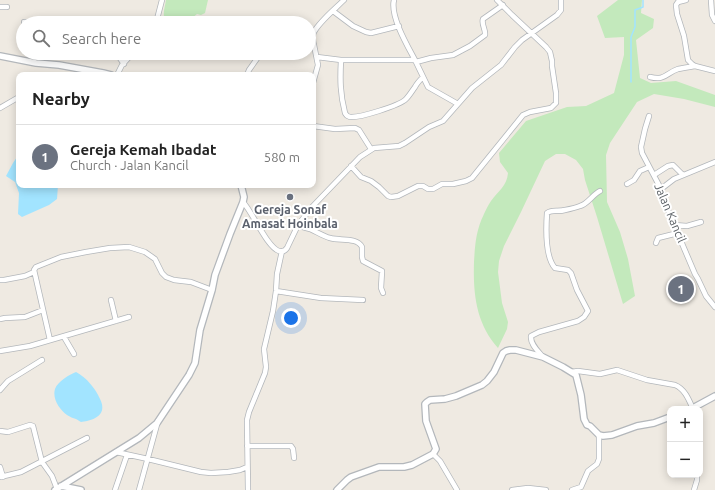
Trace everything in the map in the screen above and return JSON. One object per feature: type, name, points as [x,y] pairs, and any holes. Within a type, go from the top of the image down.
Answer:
[{"type":"street","points":[[158,16],[162,0]]},
{"type":"street","points":[[316,30],[344,0]]},
{"type":"street","points":[[394,0],[393,8],[398,26],[426,84],[430,89],[458,104]]},
{"type":"street","points":[[351,166],[361,177],[379,186],[388,196],[392,197],[398,196],[418,186],[433,189],[442,184],[466,182],[471,179],[486,162],[523,115],[530,112],[551,108],[556,103],[550,52],[498,0]]},
{"type":"street","points":[[248,490],[247,420],[265,373],[266,367],[264,349],[273,311],[277,274],[282,252],[287,248],[298,226],[316,202],[360,157],[372,149],[379,147],[395,147],[402,145],[423,131],[443,121],[472,88],[501,65],[515,46],[558,15],[561,10],[561,0]]},
{"type":"street","points":[[686,0],[677,3],[677,14],[685,40],[688,60],[694,66]]},
{"type":"street","points":[[711,0],[712,15],[715,21]]},
{"type":"street","points":[[316,72],[318,65],[317,57],[340,60],[415,61],[453,55],[470,46],[484,35],[483,19],[503,5]]},
{"type":"street","points":[[0,7],[6,7]]},
{"type":"street","points":[[333,11],[353,26],[366,32],[371,33],[398,26]]},
{"type":"street","points":[[0,56],[16,59]]},
{"type":"street","points":[[21,60],[103,72]]},
{"type":"street","points":[[121,60],[124,64]]},
{"type":"street","points":[[118,72],[122,65],[127,60]]},
{"type":"street","points":[[248,72],[256,60]]},
{"type":"street","points":[[340,60],[341,96],[345,113],[350,117],[367,114],[398,104],[406,99],[423,77]]},
{"type":"street","points":[[650,77],[656,79],[665,77],[677,70],[694,66],[715,71]]},
{"type":"street","points":[[0,108],[16,99]]},
{"type":"street","name":"Jalan Kancil","points":[[649,116],[646,123],[641,148],[642,153],[661,189],[674,225],[695,274],[706,296],[715,307]]},
{"type":"street","points":[[316,126],[335,129],[355,128],[359,130],[372,149]]},
{"type":"street","points":[[661,189],[671,181],[683,175],[715,162]]},
{"type":"street","points":[[654,175],[668,166],[673,165],[683,175]]},
{"type":"street","points":[[627,184],[634,180],[640,171],[649,167]]},
{"type":"street","points":[[58,488],[139,438],[158,421],[192,370],[218,264],[243,202],[244,197],[242,188]]},
{"type":"street","points":[[543,357],[532,343],[531,336],[539,332],[578,320],[584,317],[588,311],[577,290],[571,273],[568,270],[555,268],[552,264],[546,242],[547,213],[550,211],[582,206],[600,191]]},
{"type":"street","points":[[243,202],[268,242],[278,251],[282,252]]},
{"type":"street","points":[[674,225],[687,226],[701,222]]},
{"type":"street","points":[[298,226],[330,238],[350,240],[360,244],[362,248],[363,261],[382,271],[381,288],[383,293]]},
{"type":"street","points":[[656,243],[658,238],[678,233]]},
{"type":"street","points":[[50,340],[42,310],[34,268],[61,257],[110,248],[130,247],[145,252],[155,259],[166,278],[191,282],[212,290]]},
{"type":"street","points":[[0,280],[25,276],[34,272]]},
{"type":"street","points":[[276,291],[321,298],[362,300]]},
{"type":"street","points":[[111,300],[116,321]]},
{"type":"street","points":[[0,319],[25,317],[42,310]]},
{"type":"street","points":[[0,351],[30,346],[130,317]]},
{"type":"street","points":[[64,337],[74,354]]},
{"type":"street","points":[[337,490],[351,477],[382,466],[404,467],[412,465],[433,454],[436,449],[426,421],[424,408],[425,404],[430,400],[445,399],[456,396],[482,385],[494,372],[503,353],[510,350],[516,350],[543,357],[576,375],[581,395],[584,419],[587,424],[599,435],[612,435],[633,427],[654,423],[667,418]]},
{"type":"street","points":[[0,390],[8,380],[42,360]]},
{"type":"street","points":[[571,372],[578,371],[600,374],[617,370],[647,380],[675,385],[685,392],[692,406]]},
{"type":"street","points":[[698,406],[715,396]]},
{"type":"street","points":[[139,490],[158,421]]},
{"type":"street","points":[[0,431],[8,432],[30,425],[33,426],[42,462],[58,488]]},
{"type":"street","points":[[572,490],[581,487],[588,471],[598,463],[599,435]]},
{"type":"street","points":[[0,467],[2,477],[21,472],[86,438]]},
{"type":"street","points":[[247,446],[291,446],[293,449],[294,458]]},
{"type":"street","points":[[116,452],[205,473],[228,472],[247,467]]},
{"type":"street","points":[[433,454],[440,461],[457,490]]},
{"type":"street","points":[[115,490],[127,455]]},
{"type":"street","points":[[694,490],[697,478]]},
{"type":"street","points":[[58,488],[81,490]]},
{"type":"street","points":[[512,490],[528,488],[546,490]]},
{"type":"green space","points":[[166,0],[208,0],[205,13],[201,15],[164,16]]},
{"type":"green space","points":[[618,0],[642,0],[641,13],[654,19],[653,28],[636,40],[640,78],[651,83],[676,81],[715,95],[715,107],[684,99],[654,94],[637,102],[610,143],[606,155],[607,202],[620,232],[628,259],[635,296],[623,304],[585,180],[583,169],[576,160],[565,154],[556,154],[545,161],[504,246],[499,261],[498,272],[502,303],[508,322],[507,329],[498,348],[485,329],[477,308],[474,285],[474,262],[475,244],[481,220],[489,204],[504,185],[507,178],[508,173],[500,162],[499,153],[526,121],[567,107],[586,106],[614,93],[624,55],[624,37],[605,38],[597,16]]},
{"type":"water","points":[[16,158],[16,185],[15,182],[6,176]]},
{"type":"water","points":[[17,188],[58,188],[57,199],[49,205],[22,217],[18,214],[19,193]]},
{"type":"water","points":[[76,372],[87,380],[93,387],[102,403],[101,413],[92,420],[82,422],[64,413],[57,404],[54,393],[56,386],[61,381]]},
{"type":"waterway","points":[[631,82],[631,37],[635,27],[635,10],[643,7],[643,0]]},
{"type":"place","name":"Gereja Sonaf Amasat Hoinbala","points":[[290,197]]},
{"type":"place","name":"Gereja Kemah Ibadat","points":[[681,289]]}]
